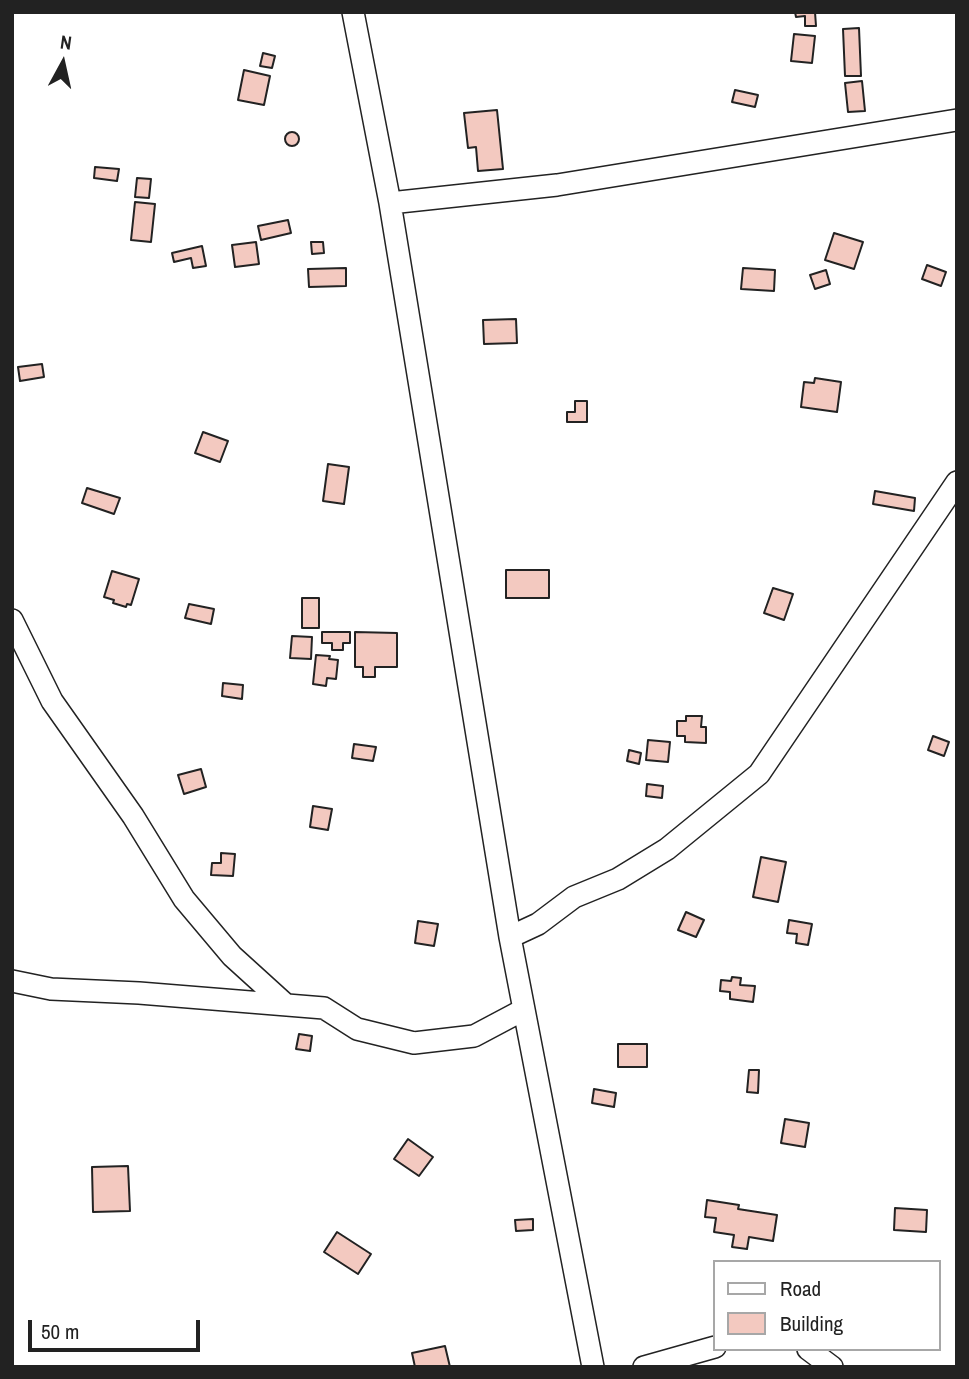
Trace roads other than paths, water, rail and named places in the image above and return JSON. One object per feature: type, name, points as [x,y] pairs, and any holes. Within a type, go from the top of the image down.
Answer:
[{"type":"street","points":[[354,12],[390,203],[510,937],[593,1367]]},
{"type":"street","points":[[390,203],[557,185],[957,120]]},
{"type":"street","points":[[510,937],[538,924],[574,897],[618,879],[667,849],[759,774],[957,482]]},
{"type":"street","points":[[12,620],[52,701],[133,816],[184,899],[232,956],[286,1005]]},
{"type":"street","points":[[12,981],[51,989],[139,993],[324,1008],[357,1028],[414,1043],[474,1036],[523,1010]]},
{"type":"street","points":[[644,1367],[713,1348]]},
{"type":"street","points":[[810,1351],[832,1367]]}]
